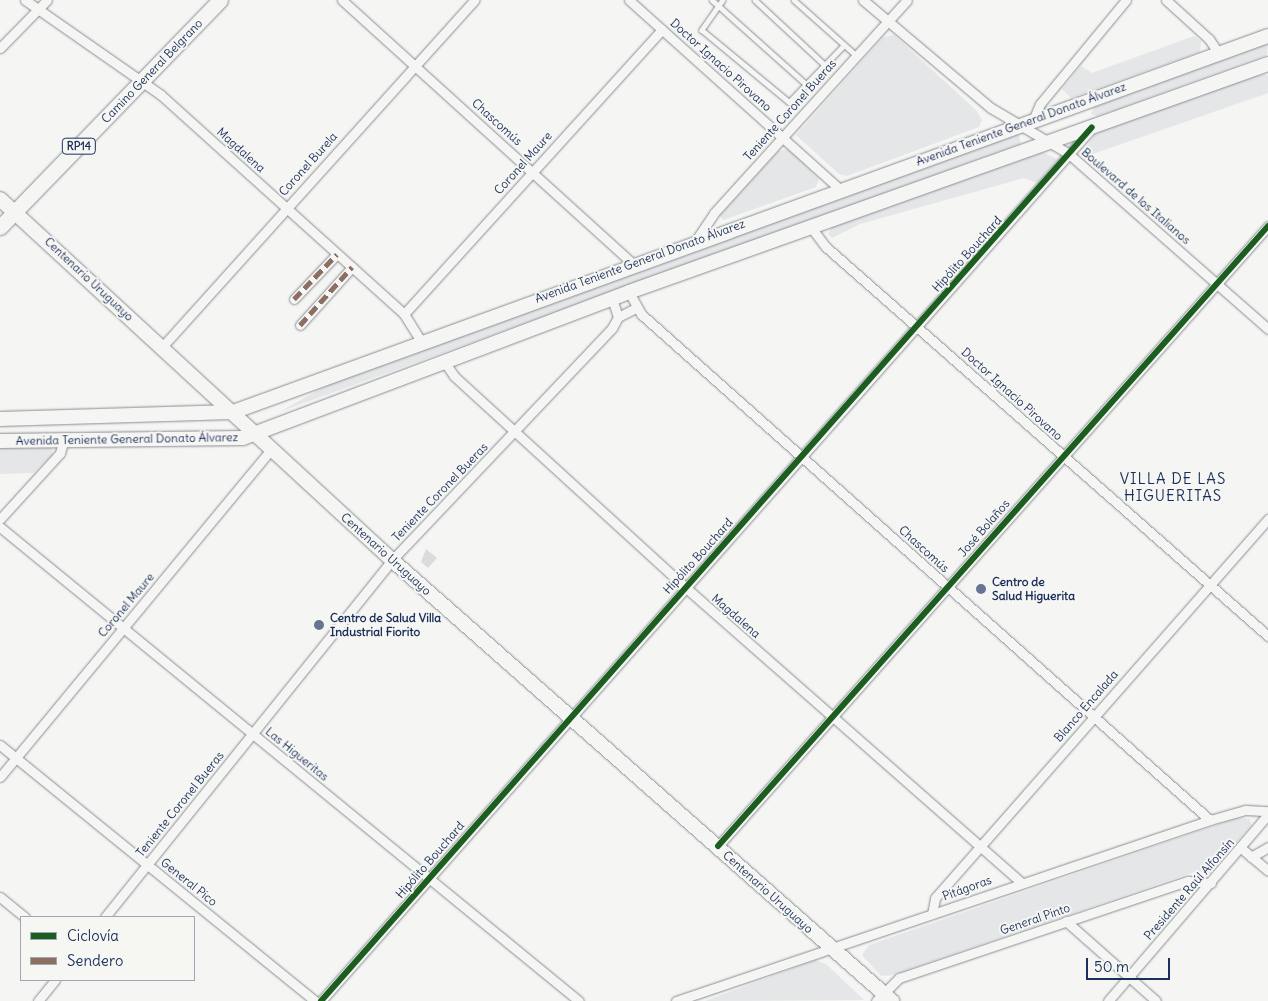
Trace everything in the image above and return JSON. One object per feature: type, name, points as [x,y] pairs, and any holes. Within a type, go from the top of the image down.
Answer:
[{"type":"main road","name":"Camino General Belgrano","points":[[0,228],[220,0]]},
{"type":"main road","name":"Avenida Teniente General Donato Álvarez","points":[[0,419],[233,412],[696,240],[1268,36]]},
{"type":"main road","name":"Avenida Teniente General Donato Álvarez","points":[[0,440],[232,439],[256,434],[443,360],[612,298],[1268,64]]},
{"type":"main road","name":"Centenario Uruguayo","points":[[0,198],[392,560],[718,846],[884,998]]},
{"type":"street","name":"Magdalena","points":[[25,0],[37,10],[143,80],[404,314],[420,341]]},
{"type":"street","points":[[0,48],[47,0]]},
{"type":"street","name":"Chascomús","points":[[342,0],[532,170],[633,264]]},
{"type":"street","name":"Coronel Burela","points":[[162,347],[474,0]]},
{"type":"street","name":"Doctor Ignacio Pirovano","points":[[629,0],[840,189]]},
{"type":"street","name":"Boulevard de los Italianos","points":[[863,0],[1016,126],[1069,154],[1268,329]]},
{"type":"street","name":"Teniente Coronel Bueras","points":[[696,240],[714,213],[907,0]]},
{"type":"street","points":[[1034,118],[1040,104],[1126,0]]},
{"type":"street","points":[[1166,0],[1210,39],[1218,54]]},
{"type":"street","name":"Coronel Maure","points":[[404,314],[532,170],[662,29]]},
{"type":"street","name":"Hipólito Bouchard","points":[[321,1001],[1092,127]]},
{"type":"street","name":"Doctor Ignacio Pirovano","points":[[810,226],[826,247],[1268,636]]},
{"type":"street","name":"José Bolaños","points":[[718,846],[1268,226]]},
{"type":"street","points":[[294,298],[337,254]]},
{"type":"street","points":[[300,325],[352,267]]},
{"type":"street","name":"Chascomús","points":[[629,292],[636,308],[1210,820]]},
{"type":"street","points":[[612,298],[618,317],[636,308]]},
{"type":"street","name":"Teniente Coronel Bueras","points":[[106,916],[392,560],[515,432],[618,317]]},
{"type":"street","name":"Magdalena","points":[[443,360],[515,432],[685,587],[1021,882]]},
{"type":"street","points":[[0,519],[60,453],[64,439]]},
{"type":"street","name":"Coronel Maure","points":[[0,777],[271,449]]},
{"type":"street","name":"Blanco Encalada","points":[[932,914],[935,898],[982,847],[1094,716],[1268,519]]},
{"type":"street","name":"Las Higueritas","points":[[0,527],[578,1001]]},
{"type":"street","name":"General Pico","points":[[0,745],[315,1001]]},
{"type":"street","name":"Pitágoras","points":[[676,1001],[832,950],[1021,882],[1210,820],[1246,810],[1268,813]]},
{"type":"street","name":"Presidente Raúl Alfonsín","points":[[1108,1001],[1242,848],[1268,813]]},
{"type":"street","points":[[1252,857],[1268,847]]},
{"type":"street","points":[[1242,848],[1268,872]]},
{"type":"street","name":"General Pinto","points":[[884,998],[899,978],[1188,881],[1211,883]]},
{"type":"street","points":[[0,897],[24,916]]},
{"type":"street","points":[[1066,921],[1156,1001]]},
{"type":"street","points":[[38,1001],[54,981]]},
{"type":"lane","points":[[712,0],[807,85]]},
{"type":"lane","points":[[723,0],[702,30],[786,100],[792,102],[844,46]]},
{"type":"lane","points":[[755,0],[825,65]]},
{"type":"lane","points":[[794,0],[856,55]]},
{"type":"shaded area","points":[[894,35],[976,110],[982,120],[979,127],[847,176],[839,174],[796,135],[883,37]]},
{"type":"shaded area","points":[[1194,36],[1201,41],[1200,52],[1071,98],[1062,89],[1081,66],[1092,73]]},
{"type":"shaded area","points":[[1268,43],[1267,55],[1098,116],[1091,114],[1095,105]]},
{"type":"shaded area","points":[[1258,74],[1268,75],[1268,93],[1087,156],[1084,153],[1095,133]]},
{"type":"shaded area","points":[[1018,133],[1021,143],[1017,145],[279,412],[338,379]]},
{"type":"shaded area","points":[[790,149],[819,179],[816,187],[723,220],[720,215],[778,151]]},
{"type":"shaded area","points":[[1043,152],[1057,159],[1037,183],[1024,178],[860,224],[832,238],[828,234],[833,225]]},
{"type":"shaded area","points":[[0,448],[52,448],[53,455],[33,473],[0,474]]},
{"type":"shaded area","points":[[1236,818],[1250,819],[1251,825],[1211,873],[1194,872],[892,975],[881,976],[862,955],[869,945]]},
{"type":"shaded area","points":[[815,960],[826,964],[864,1000],[705,1001]]},
{"type":"building","points":[[426,549],[437,558],[428,568],[421,562]]},
{"type":"marked path","points":[[294,299],[337,254]]},
{"type":"marked path","points":[[300,325],[352,267]]},
{"type":"cycle path","points":[[321,1001],[1092,127]]},
{"type":"cycle path","points":[[718,846],[1268,226]]},
{"type":"place","name":"Centro de Salud Higuerita","points":[[981,589]]},
{"type":"place","name":"Centro de Salud Villa Industrial Fiorito","points":[[319,625]]},
{"type":"district","name":"VILLA DE LAS HIGUERITAS","points":[[1173,486]]}]
